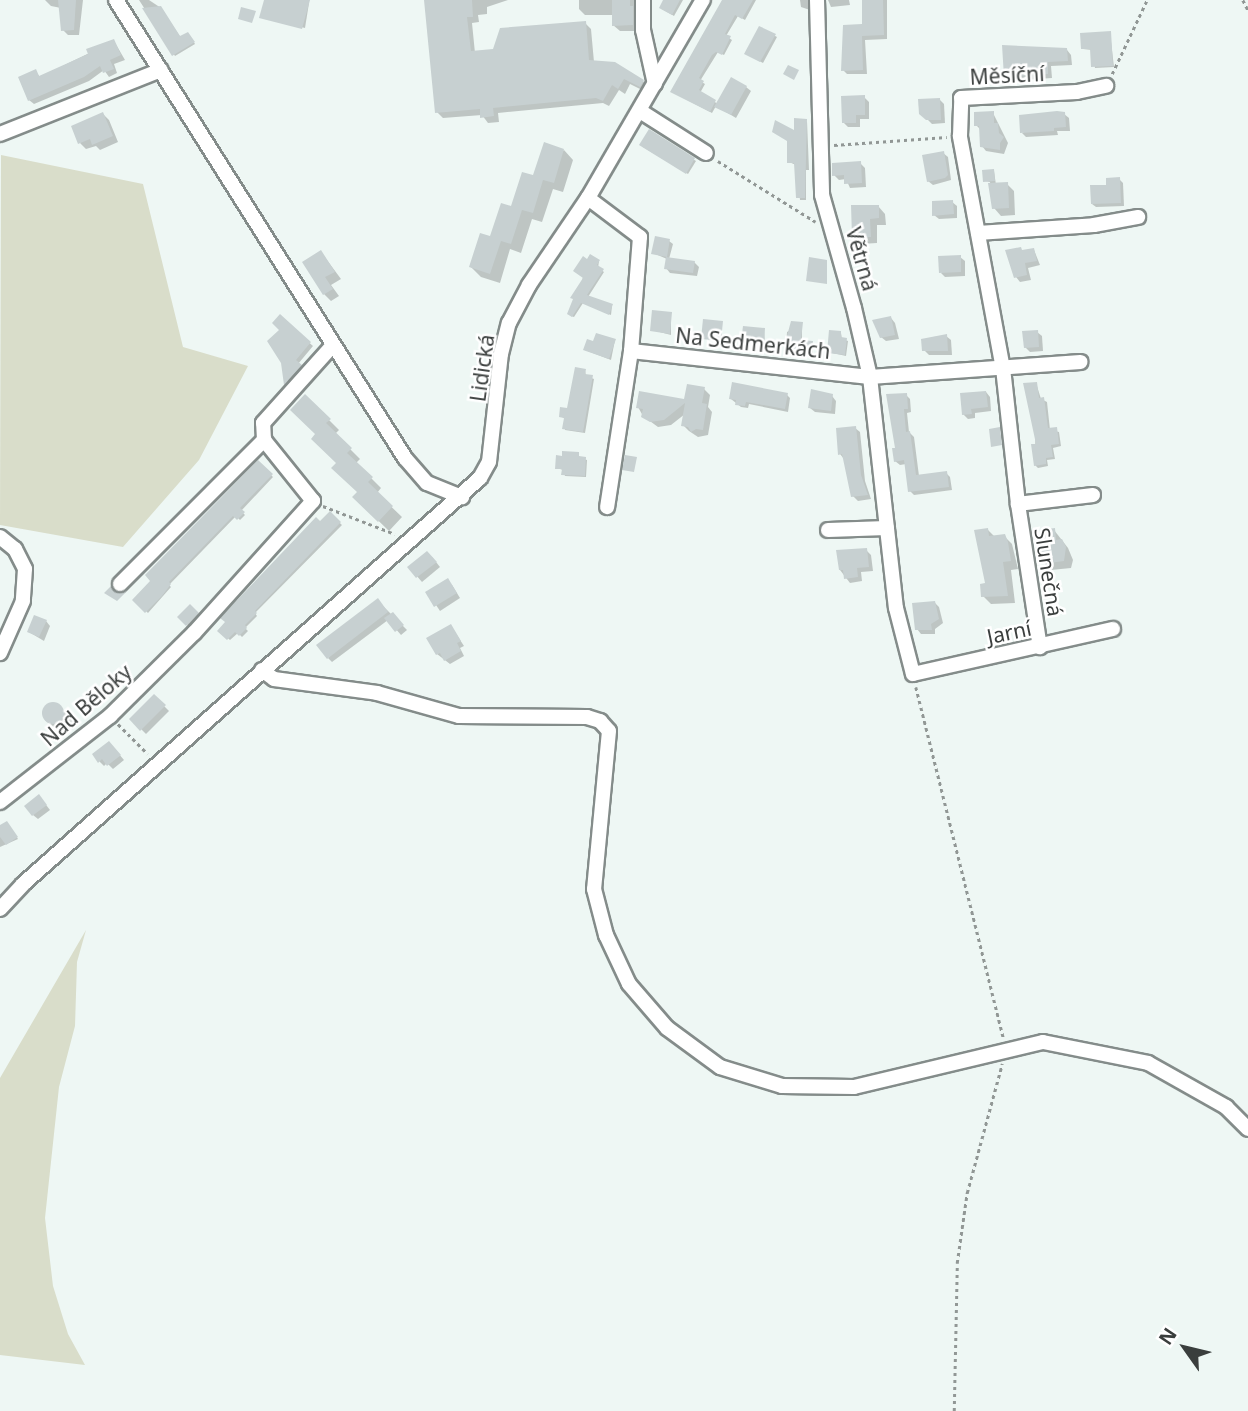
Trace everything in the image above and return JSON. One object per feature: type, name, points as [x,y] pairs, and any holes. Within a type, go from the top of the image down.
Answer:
[{"type":"street","points":[[116,0],[332,346],[417,474],[441,490],[462,497]]},
{"type":"street","points":[[643,0],[643,30],[655,84]]},
{"type":"street","name":"Lidická","points":[[0,909],[23,884],[262,670],[462,497],[480,478],[489,462],[501,354],[509,323],[529,285],[588,198],[704,0]]},
{"type":"street","name":"Větrná","points":[[817,0],[822,195],[870,377],[896,608],[913,674]]},
{"type":"street","points":[[0,134],[161,69]]},
{"type":"street","name":"Měsíční","points":[[1003,369],[960,136],[961,97],[1077,92],[1106,86]]},
{"type":"street","points":[[640,111],[706,153]]},
{"type":"street","points":[[588,198],[640,237],[631,351],[607,507]]},
{"type":"street","points":[[978,233],[1094,225],[1138,217]]},
{"type":"street","points":[[313,502],[264,440],[263,424],[268,414],[332,346]]},
{"type":"street","name":"Na Sedmerkách","points":[[631,351],[870,377]]},
{"type":"street","points":[[870,377],[1080,362]]},
{"type":"street","name":"Slunečná","points":[[1003,369],[1018,504],[1040,647]]},
{"type":"street","points":[[120,584],[264,440]]},
{"type":"street","name":"Slunečná","points":[[1018,504],[1093,495]]},
{"type":"street","name":"Nad Běloky","points":[[0,802],[110,716],[194,633],[313,502]]},
{"type":"street","points":[[828,530],[887,528]]},
{"type":"street","points":[[0,537],[15,549],[25,569],[23,601],[0,653]]},
{"type":"street","name":"Jarní","points":[[913,674],[1113,629]]},
{"type":"street","points":[[262,670],[274,679],[377,693],[458,716],[587,717],[600,721],[609,731],[594,889],[606,935],[629,984],[667,1028],[720,1067],[782,1086],[854,1087],[1043,1042],[1148,1063],[1226,1107],[1248,1129]]},
{"type":"path","points":[[1106,86],[1147,0]]},
{"type":"path","points":[[1243,0],[1248,10]]},
{"type":"path","points":[[821,146],[960,136]]},
{"type":"path","points":[[706,153],[833,233]]},
{"type":"path","points":[[313,502],[411,540]]},
{"type":"path","points":[[913,674],[1006,1050],[967,1192],[957,1263],[954,1411]]},
{"type":"path","points":[[110,716],[158,764]]},
{"type":"green space","points":[[1,155],[143,184],[183,347],[248,366],[199,460],[123,547],[0,525]]},
{"type":"green space","points":[[86,930],[77,962],[75,1026],[59,1087],[45,1218],[53,1286],[68,1334],[85,1365],[0,1355],[0,1078]]},
{"type":"building","points":[[58,0],[76,0],[74,30],[61,31]]},
{"type":"building","points":[[264,0],[310,0],[302,29],[259,18]]},
{"type":"building","points":[[424,0],[472,0],[473,17],[467,17],[471,51],[493,49],[500,28],[586,21],[589,60],[615,62],[644,80],[640,87],[624,79],[618,89],[612,85],[603,101],[596,98],[493,108],[494,116],[480,118],[480,109],[435,113]]},
{"type":"building","points":[[612,0],[630,0],[630,6],[633,6],[633,25],[612,26]]},
{"type":"building","points":[[663,0],[680,0],[672,15],[659,8]]},
{"type":"building","points":[[722,0],[753,0],[742,19],[735,15],[725,34],[731,36],[722,55],[716,52],[712,55],[699,78],[704,81],[699,90],[716,100],[710,112],[670,92]]},
{"type":"building","points":[[862,0],[883,0],[884,35],[862,36],[863,70],[841,71],[843,25],[862,24]]},
{"type":"building","points":[[161,6],[180,36],[188,32],[195,42],[172,56],[142,8]]},
{"type":"building","points":[[241,7],[256,11],[252,23],[238,19]]},
{"type":"building","points":[[759,26],[776,34],[760,62],[744,54]]},
{"type":"building","points":[[1111,31],[1113,66],[1091,67],[1090,49],[1081,49],[1080,33]]},
{"type":"building","points":[[114,39],[121,55],[110,60],[114,69],[103,73],[100,66],[84,77],[28,101],[18,77],[36,69],[39,76],[88,54],[86,49]]},
{"type":"building","points":[[1002,45],[1067,48],[1068,61],[1048,62],[1048,74],[1004,77]]},
{"type":"building","points":[[788,65],[799,70],[794,80],[783,74]]},
{"type":"building","points":[[731,77],[747,86],[731,115],[714,107]]},
{"type":"building","points":[[865,95],[865,115],[856,115],[856,123],[842,123],[841,96]]},
{"type":"building","points":[[940,98],[941,120],[926,120],[919,114],[918,99]]},
{"type":"building","points":[[994,111],[994,123],[998,123],[999,133],[1004,137],[1000,150],[980,147],[979,126],[974,126],[974,112]]},
{"type":"building","points":[[103,112],[113,136],[92,145],[90,139],[78,144],[71,126]]},
{"type":"building","points":[[1065,112],[1066,127],[1054,128],[1054,131],[1020,133],[1019,115]]},
{"type":"building","points":[[794,118],[807,119],[805,198],[796,198],[794,163],[787,163],[787,141],[772,132],[775,120],[794,130]]},
{"type":"building","points":[[649,129],[695,158],[686,174],[639,145]]},
{"type":"building","points":[[544,142],[564,149],[554,183],[543,180],[533,213],[522,210],[511,244],[501,241],[490,274],[469,267],[480,233],[490,236],[501,203],[511,206],[522,172],[533,175]]},
{"type":"building","points":[[944,151],[948,175],[927,182],[922,155]]},
{"type":"building","points":[[861,161],[862,183],[844,184],[844,175],[832,176],[832,163]]},
{"type":"building","points":[[994,169],[995,181],[983,182],[982,170]]},
{"type":"building","points":[[1120,177],[1121,203],[1091,204],[1090,185],[1106,185],[1106,178]]},
{"type":"building","points":[[1008,182],[1009,208],[992,209],[988,183]]},
{"type":"building","points":[[953,200],[954,214],[932,216],[932,201]]},
{"type":"building","points":[[851,205],[879,205],[879,218],[870,219],[871,237],[852,237]]},
{"type":"building","points":[[655,236],[670,239],[667,257],[651,254]]},
{"type":"building","points":[[1021,247],[1022,250],[1034,248],[1037,261],[1025,263],[1027,275],[1014,278],[1005,250]]},
{"type":"building","points":[[321,250],[335,272],[325,277],[333,289],[323,295],[302,262]]},
{"type":"building","points":[[590,254],[600,260],[597,265],[604,269],[587,295],[613,304],[609,315],[581,303],[572,317],[567,314],[573,299],[570,298],[583,278],[573,271],[583,256],[587,259]]},
{"type":"building","points":[[961,255],[961,272],[939,273],[938,256]]},
{"type":"building","points":[[666,257],[695,261],[693,273],[664,269]]},
{"type":"building","points":[[809,257],[827,260],[827,284],[806,281]]},
{"type":"building","points":[[652,310],[672,312],[670,334],[650,331]]},
{"type":"building","points":[[280,314],[311,342],[296,360],[302,365],[284,385],[281,363],[267,341],[279,330],[272,323]]},
{"type":"building","points":[[891,316],[895,335],[880,338],[872,320]]},
{"type":"building","points":[[703,319],[723,321],[721,341],[701,339]]},
{"type":"building","points":[[791,321],[803,322],[801,340],[813,341],[812,352],[784,347]]},
{"type":"building","points":[[743,326],[765,328],[764,344],[741,343]]},
{"type":"building","points":[[829,330],[841,331],[841,337],[847,338],[845,355],[827,353]]},
{"type":"building","points":[[1038,330],[1039,347],[1024,348],[1022,331]]},
{"type":"building","points":[[596,333],[616,339],[609,359],[583,350],[587,339],[593,341]]},
{"type":"building","points":[[947,334],[948,351],[922,351],[921,339]]},
{"type":"building","points":[[575,367],[586,369],[585,374],[593,375],[583,432],[562,429],[564,418],[559,417],[560,407],[567,408]]},
{"type":"building","points":[[732,382],[788,393],[785,409],[746,402],[745,406],[735,405],[736,400],[729,399]]},
{"type":"building","points":[[1037,382],[1039,398],[1044,397],[1048,428],[1057,427],[1059,444],[1051,445],[1053,457],[1046,458],[1046,464],[1034,466],[1031,444],[1036,444],[1023,383]]},
{"type":"building","points":[[687,384],[705,387],[702,403],[707,404],[703,430],[696,429],[691,432],[688,427],[681,426],[685,403],[664,420],[650,422],[641,417],[643,409],[636,408],[639,391],[684,399]]},
{"type":"building","points":[[811,389],[833,394],[831,411],[808,408]]},
{"type":"building","points":[[986,391],[988,407],[971,409],[972,414],[962,415],[960,393]]},
{"type":"building","points":[[907,393],[908,409],[904,409],[906,432],[910,431],[916,475],[947,471],[949,487],[908,492],[904,460],[894,462],[892,448],[895,448],[886,394]]},
{"type":"building","points":[[305,394],[331,419],[326,423],[352,448],[347,453],[373,477],[368,482],[393,506],[378,522],[352,497],[357,492],[331,468],[336,463],[311,439],[315,434],[290,410]]},
{"type":"building","points":[[856,426],[861,475],[868,495],[851,497],[842,454],[838,455],[836,428]]},
{"type":"building","points":[[1000,427],[1002,445],[991,447],[989,429]]},
{"type":"building","points":[[562,451],[579,452],[579,456],[586,457],[585,476],[561,475],[562,469],[555,469],[556,455],[562,456]]},
{"type":"building","points":[[625,455],[637,457],[634,472],[622,470]]},
{"type":"building","points":[[258,460],[273,474],[240,508],[245,512],[237,520],[233,516],[169,582],[171,584],[162,596],[145,613],[132,600],[150,581],[145,575]]},
{"type":"building","points":[[330,511],[341,522],[255,611],[257,613],[245,625],[247,628],[239,636],[235,632],[227,640],[217,631],[225,622],[220,618],[316,517],[320,521]]},
{"type":"building","points":[[988,528],[989,536],[1005,534],[1008,542],[1011,561],[1003,562],[1008,596],[981,597],[980,584],[985,583],[974,530]]},
{"type":"building","points":[[1055,528],[1056,540],[1062,539],[1066,547],[1064,561],[1042,564],[1040,530]]},
{"type":"building","points":[[867,548],[869,567],[857,568],[858,577],[844,579],[843,570],[839,570],[836,550]]},
{"type":"building","points":[[427,551],[437,562],[416,578],[407,567]]},
{"type":"building","points":[[448,578],[457,593],[434,607],[425,592]]},
{"type":"building","points":[[111,586],[117,593],[126,592],[117,601],[104,593]]},
{"type":"building","points":[[378,598],[388,612],[327,659],[316,645]]},
{"type":"building","points":[[935,601],[939,619],[931,624],[932,630],[915,630],[912,603]]},
{"type":"building","points":[[190,604],[199,613],[186,626],[177,617]]},
{"type":"building","points":[[393,612],[404,625],[395,632],[384,618]]},
{"type":"building","points":[[34,615],[47,620],[39,637],[27,632]]},
{"type":"building","points":[[451,624],[461,641],[457,643],[461,651],[444,661],[440,653],[436,655],[426,638]]},
{"type":"building","points":[[154,694],[166,705],[140,731],[129,719]]},
{"type":"building","points":[[53,702],[61,705],[64,713],[61,721],[53,724],[45,721],[42,713],[45,705]]},
{"type":"building","points":[[109,741],[121,755],[107,766],[102,759],[98,763],[92,754]]},
{"type":"building","points":[[39,794],[47,805],[32,816],[24,806]]},
{"type":"building","points":[[7,821],[18,837],[6,845],[0,837],[0,825]]}]
